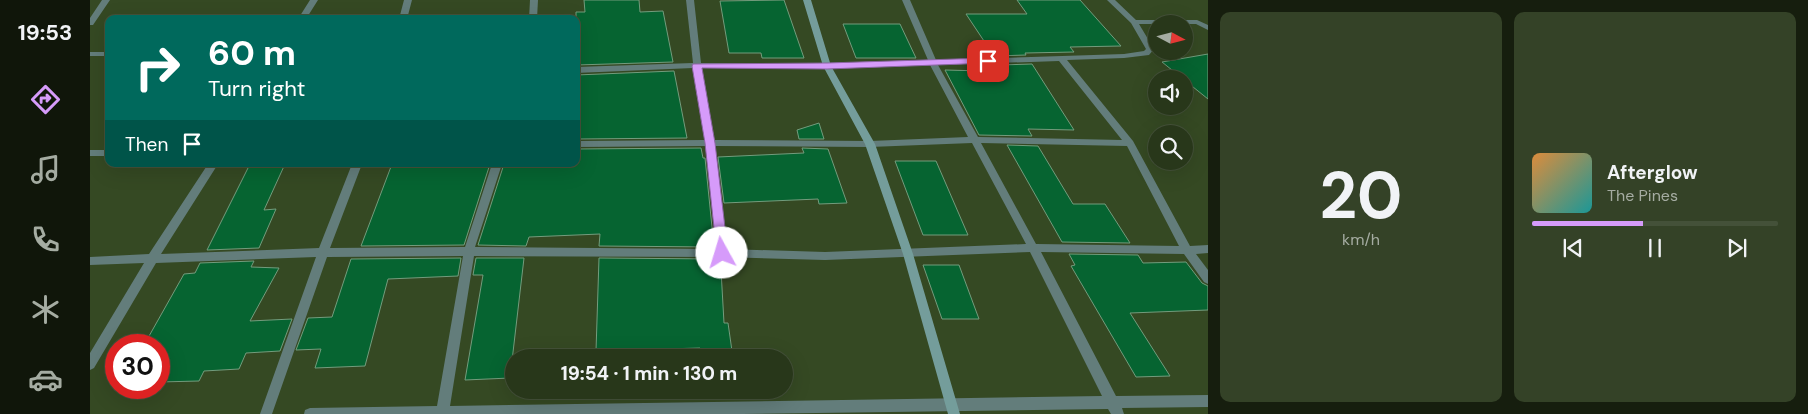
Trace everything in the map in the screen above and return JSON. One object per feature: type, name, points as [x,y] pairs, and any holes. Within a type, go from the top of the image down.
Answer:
[{"type":"street","points":[[90,23],[106,0]]},
{"type":"street","points":[[305,15],[314,0]]},
{"type":"street","points":[[404,15],[408,0]]},
{"type":"street","points":[[533,15],[534,0]]},
{"type":"street","points":[[690,0],[697,66],[710,143],[722,253]]},
{"type":"street","points":[[807,0],[827,66],[870,144],[908,254],[952,409]]},
{"type":"street","points":[[906,0],[933,63],[1033,248],[1116,409]]},
{"type":"street","points":[[580,70],[697,66],[827,66],[933,63],[1124,56],[1146,53],[1150,49],[1148,43],[1134,22],[1111,0]]},
{"type":"street","points":[[1134,22],[1197,22],[1208,28]]},
{"type":"street","points":[[90,54],[105,54]]},
{"type":"street","points":[[1061,58],[1130,143],[1186,250],[1208,279]]},
{"type":"street","points":[[580,144],[870,144],[973,140],[1130,143]]},
{"type":"street","points":[[90,153],[105,153]]},
{"type":"street","points":[[90,364],[153,258],[211,167]]},
{"type":"street","points":[[266,414],[323,252],[356,167]]},
{"type":"street","points":[[442,412],[469,251],[496,167]]},
{"type":"street","points":[[90,261],[323,252],[722,253],[825,256],[1033,248],[1186,250],[1208,248]]},
{"type":"street","points":[[310,414],[1116,409],[1208,401]]},
{"type":"building","points":[[584,0],[639,0],[640,12],[663,11],[673,62],[580,65],[580,15],[576,15],[576,12],[585,12]]},
{"type":"building","points":[[784,0],[804,58],[762,58],[761,53],[729,53],[720,1]]},
{"type":"building","points":[[1017,0],[1080,0],[1121,46],[1070,47],[1074,52],[994,56],[966,14],[1027,14]]},
{"type":"building","points":[[843,24],[900,24],[916,58],[856,58]]},
{"type":"building","points":[[1208,54],[1208,99],[1193,87],[1193,70],[1172,70],[1162,62],[1193,60],[1193,57]]},
{"type":"building","points":[[1032,64],[1074,130],[1028,129],[1032,136],[979,135],[945,70],[984,71],[990,67],[992,71],[1004,71],[1000,65]]},
{"type":"building","points":[[674,71],[687,138],[580,139],[580,75]]},
{"type":"building","points":[[819,123],[824,139],[799,139],[797,130]]},
{"type":"building","points":[[1007,145],[1038,146],[1073,204],[1105,204],[1130,243],[1062,242]]},
{"type":"building","points":[[701,148],[703,158],[705,158],[714,247],[599,246],[600,234],[529,237],[526,246],[478,245],[503,167],[580,167],[580,149]]},
{"type":"building","points":[[802,148],[828,149],[847,203],[819,204],[818,199],[724,203],[718,157],[804,153]]},
{"type":"building","points":[[895,161],[936,161],[968,235],[923,235]]},
{"type":"building","points":[[248,167],[284,167],[264,210],[276,209],[259,248],[207,250]]},
{"type":"building","points":[[391,167],[489,167],[464,245],[361,246]]},
{"type":"building","points":[[1069,254],[1138,255],[1143,263],[1186,262],[1202,283],[1208,286],[1208,310],[1130,313],[1170,376],[1136,377],[1071,266],[1075,265]]},
{"type":"building","points":[[461,258],[458,276],[388,279],[365,366],[315,368],[321,349],[296,350],[308,318],[332,317],[351,259]]},
{"type":"building","points":[[476,258],[524,258],[513,349],[505,349],[505,378],[465,380],[483,275],[473,275]]},
{"type":"building","points":[[599,258],[717,259],[719,270],[721,270],[724,323],[728,323],[732,349],[596,349]]},
{"type":"building","points":[[254,261],[251,267],[279,268],[250,321],[292,319],[280,351],[246,353],[239,369],[204,371],[199,381],[170,382],[170,334],[150,334],[184,274],[195,273],[200,263]]},
{"type":"building","points":[[923,265],[959,265],[979,319],[942,319]]},
{"type":"route","points":[[722,253],[710,143],[697,66],[827,66],[988,61]]}]
